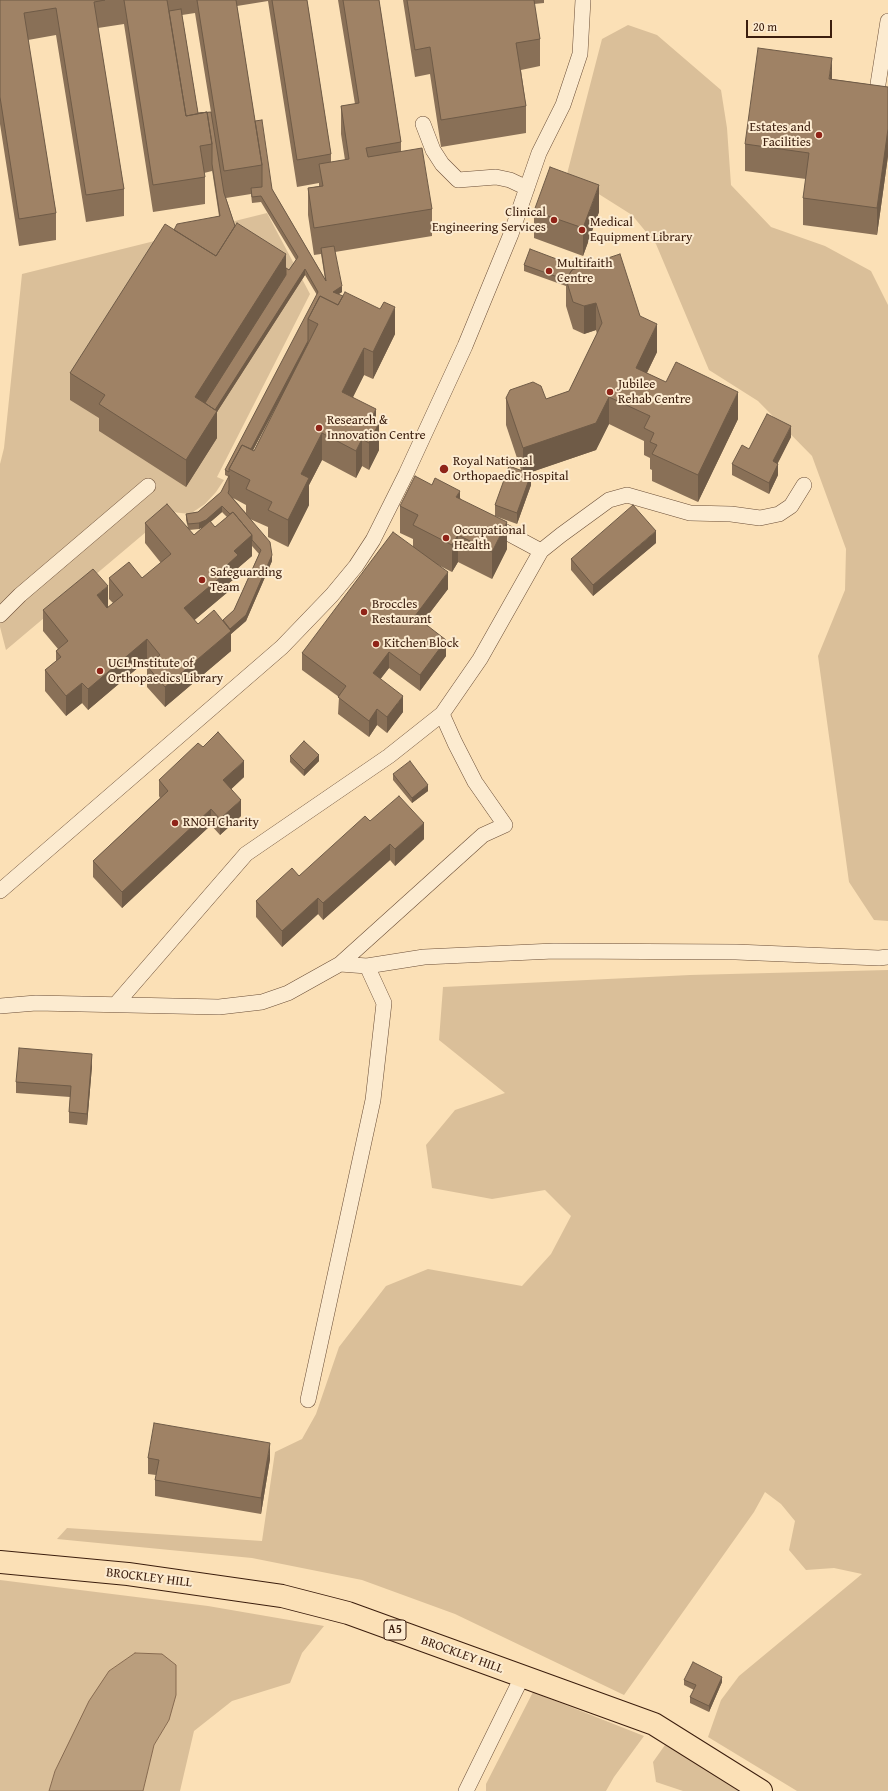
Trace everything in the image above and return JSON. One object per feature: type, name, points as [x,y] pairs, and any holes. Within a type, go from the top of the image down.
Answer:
[{"type":"main road","name":"BROCKLEY HILL","points":[[0,1562],[128,1574],[282,1596],[348,1613],[654,1724],[761,1791]]},
{"type":"lane","points":[[0,891],[282,648],[332,595],[356,566],[373,540],[406,474],[472,330],[511,234],[539,153],[563,105],[580,54],[583,0]]},
{"type":"lane","points":[[878,84],[888,20]]},
{"type":"lane","points":[[423,124],[433,150],[442,164],[458,180],[496,178],[510,180],[527,188]]},
{"type":"lane","points":[[406,474],[420,482]]},
{"type":"lane","points":[[116,1004],[246,854],[389,756],[442,714],[480,659],[541,551],[593,511],[609,500],[627,495],[690,513],[731,514],[760,518],[779,514],[791,506],[804,485]]},
{"type":"lane","points":[[0,615],[20,595],[148,486]]},
{"type":"lane","points":[[479,517],[541,551]]},
{"type":"lane","points":[[0,1006],[36,1004],[116,1004],[219,1007],[262,1002],[288,993],[340,964],[483,835],[505,825],[475,782],[442,714]]},
{"type":"lane","points":[[340,964],[367,966],[424,957],[554,951],[736,952],[879,958],[888,957]]},
{"type":"lane","points":[[308,1400],[373,1100],[384,1003],[367,966]]},
{"type":"lane","points":[[466,1791],[522,1677]]},
{"type":"shaded area","points":[[628,25],[657,35],[721,90],[727,128],[731,185],[771,227],[825,246],[871,271],[888,305],[888,921],[874,920],[849,882],[818,656],[845,590],[846,549],[812,456],[758,401],[709,370],[656,244],[632,215],[567,174],[602,39]]},
{"type":"shaded area","points":[[267,213],[310,294],[217,477],[224,480],[205,504],[190,514],[172,512],[165,516],[6,650],[0,627],[0,464],[4,448],[22,274]]},
{"type":"shaded area","points":[[888,970],[888,1791],[797,1791],[708,1737],[721,1700],[739,1676],[862,1574],[834,1568],[806,1570],[789,1550],[795,1521],[781,1504],[765,1492],[754,1512],[624,1695],[455,1614],[362,1580],[252,1558],[57,1539],[67,1528],[262,1541],[275,1452],[302,1439],[316,1414],[339,1347],[386,1286],[428,1269],[522,1286],[551,1254],[571,1216],[545,1190],[492,1199],[432,1188],[426,1145],[455,1110],[505,1093],[439,1040],[443,987],[690,975]]},
{"type":"shaded area","points":[[0,1580],[208,1606],[324,1626],[302,1653],[290,1683],[232,1701],[194,1731],[180,1791],[143,1791],[154,1745],[169,1720],[162,1654],[135,1653],[109,1671],[55,1771],[49,1791],[0,1791]]},
{"type":"shaded area","points":[[135,1653],[162,1654],[176,1665],[176,1695],[169,1720],[154,1745],[143,1791],[49,1791],[55,1771],[89,1701],[109,1671]]},
{"type":"shaded area","points":[[533,1692],[644,1736],[614,1777],[606,1791],[486,1791],[486,1784]]},
{"type":"shaded area","points":[[665,1745],[744,1791],[683,1791],[656,1782],[653,1762]]},
{"type":"building","points":[[0,0],[105,0],[94,2],[124,189],[86,195],[56,8],[24,13],[56,213],[19,219],[0,97]]},
{"type":"building","points":[[124,0],[167,0],[186,116],[207,112],[212,144],[200,146],[205,177],[153,185]]},
{"type":"building","points":[[197,0],[236,0],[262,165],[224,171]]},
{"type":"building","points":[[272,0],[307,0],[331,154],[297,160]]},
{"type":"building","points":[[343,0],[379,0],[401,142],[366,148],[368,157],[422,148],[432,209],[314,228],[308,188],[323,186],[319,164],[349,159],[341,106],[359,103]]},
{"type":"building","points":[[407,0],[534,0],[540,39],[516,43],[526,106],[441,120],[430,47],[415,50]]},
{"type":"building","points":[[181,9],[198,113],[204,113],[186,116],[169,11]]},
{"type":"building","name":"Estates and Facilities","points":[[758,48],[832,58],[829,79],[888,87],[888,129],[877,208],[803,198],[809,153],[745,144]]},
{"type":"building","points":[[207,112],[211,112],[224,193],[235,226],[216,256],[174,230],[177,224],[220,216],[212,164],[212,144]]},
{"type":"building","points":[[262,120],[272,189],[326,281],[321,248],[334,246],[342,286],[333,292],[343,296],[338,305],[320,296],[308,319],[308,341],[251,449],[242,445],[229,469],[229,472],[225,470],[318,292],[305,269],[215,410],[205,403],[286,275],[286,268],[289,270],[298,257],[261,196],[252,197],[251,188],[262,187],[262,165],[255,121]]},
{"type":"building","points":[[550,167],[599,185],[583,228],[534,211]]},
{"type":"building","points":[[237,223],[286,254],[195,397],[217,411],[186,460],[99,404],[105,395],[70,373],[165,224],[216,256]]},
{"type":"building","points":[[530,249],[575,266],[566,280],[524,265]]},
{"type":"building","name":"Jubilee Rehab Centre","points":[[620,254],[640,316],[657,324],[636,368],[666,382],[676,362],[738,392],[698,475],[652,454],[657,445],[650,442],[654,433],[644,428],[650,416],[609,397],[596,423],[523,448],[506,398],[510,390],[533,382],[541,386],[546,399],[569,391],[602,323],[596,303],[584,306],[573,302],[566,279],[572,270]]},
{"type":"building","name":"Research & Innovation Centre","points":[[345,292],[380,309],[384,302],[395,307],[373,352],[364,348],[342,392],[376,409],[371,419],[379,423],[369,443],[362,439],[356,451],[322,433],[301,474],[309,478],[288,520],[268,510],[272,502],[246,489],[250,480],[229,469],[242,445],[254,451],[318,324],[308,319],[320,296],[338,305]]},
{"type":"building","points":[[767,414],[791,426],[773,461],[778,464],[769,483],[732,464],[742,445],[749,449]]},
{"type":"building","points":[[509,466],[531,474],[517,513],[495,505]]},
{"type":"building","points":[[229,476],[228,493],[270,542],[272,555],[246,615],[230,629],[223,620],[234,610],[261,550],[252,540],[252,535],[233,512],[230,514],[222,506],[206,520],[199,523],[188,524],[186,514],[198,512],[221,492]]},
{"type":"building","points":[[415,476],[432,485],[435,478],[460,491],[456,497],[507,522],[492,552],[458,535],[452,545],[413,525],[418,515],[400,506]]},
{"type":"building","points":[[167,504],[194,535],[210,521],[215,527],[233,512],[252,535],[234,551],[238,555],[226,566],[229,570],[184,608],[198,624],[214,610],[231,631],[165,687],[147,666],[160,655],[147,639],[88,689],[82,683],[66,696],[45,670],[61,657],[56,651],[68,641],[43,610],[93,569],[108,586],[97,595],[107,608],[123,595],[109,578],[129,562],[142,578],[171,554],[145,523]]},
{"type":"building","points":[[633,505],[656,531],[593,585],[571,559]]},
{"type":"building","name":"Kitchen Block","points":[[393,532],[448,572],[415,616],[446,640],[420,675],[389,652],[373,673],[403,696],[387,717],[377,709],[369,721],[338,697],[346,686],[302,653]]},
{"type":"building","points":[[218,732],[244,761],[223,780],[241,800],[220,819],[211,809],[122,892],[93,861],[168,791],[159,780],[198,743],[203,747]]},
{"type":"building","points":[[304,741],[319,755],[304,770],[290,756]]},
{"type":"building","points":[[410,761],[428,785],[412,798],[393,774]]},
{"type":"building","points":[[399,796],[424,823],[395,849],[390,844],[323,903],[318,898],[282,931],[256,901],[292,868],[299,876],[365,816],[370,821]]},
{"type":"building","points":[[19,1048],[92,1054],[87,1114],[69,1112],[71,1086],[16,1082]]},
{"type":"building","points":[[154,1423],[270,1443],[261,1498],[155,1480],[159,1460],[148,1458]]},
{"type":"building","points":[[693,1662],[722,1677],[709,1706],[690,1697],[696,1685],[684,1680]]},
{"type":"place","name":"Estates and Facilities","points":[[819,135]]},
{"type":"place","name":"Clinical Engineering Services","points":[[554,220]]},
{"type":"place","name":"Medical Equipment Library","points":[[582,230]]},
{"type":"place","name":"Multifaith Centre","points":[[549,271]]},
{"type":"place","name":"Jubilee Rehab Centre","points":[[610,392]]},
{"type":"place","name":"Research & Innovation Centre","points":[[319,428]]},
{"type":"place","name":"Royal National Orthopaedic Hospital","points":[[444,469]]},
{"type":"place","name":"Occupational Health","points":[[446,538]]},
{"type":"place","name":"Safeguarding Team","points":[[202,580]]},
{"type":"place","name":"Broccles Restaurant","points":[[364,612]]},
{"type":"place","name":"Kitchen Block","points":[[376,644]]},
{"type":"place","name":"UCL Institute of Orthopaedics Library","points":[[100,671]]},
{"type":"place","name":"RNOH Charity","points":[[175,823]]}]
